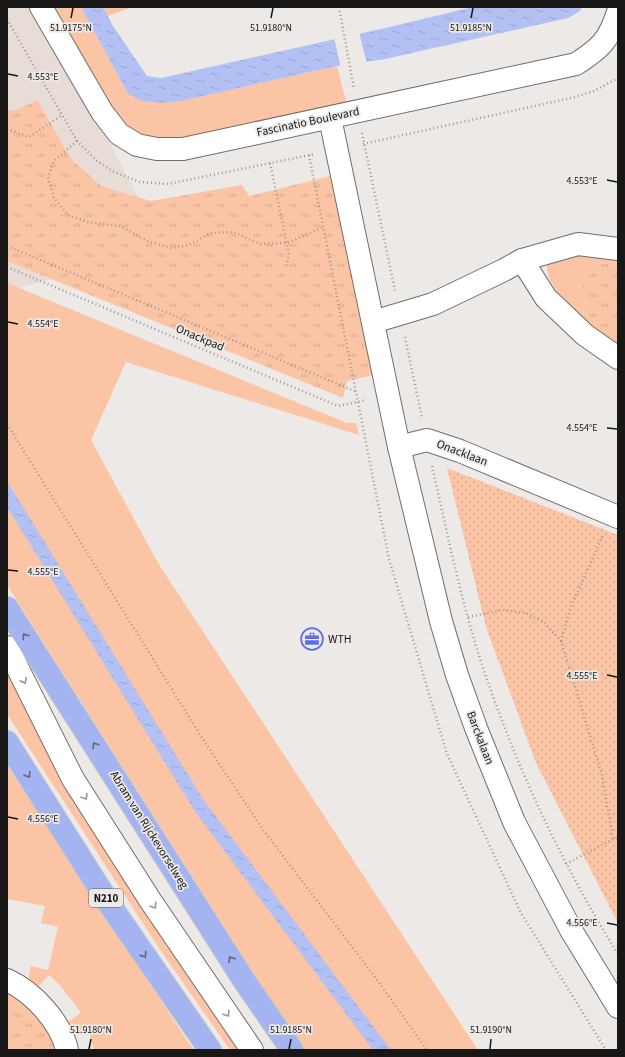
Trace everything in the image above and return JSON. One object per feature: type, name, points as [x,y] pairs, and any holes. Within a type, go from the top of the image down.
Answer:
[{"type":"highway","name":"Abram van Rijckevorselweg","points":[[7,608],[245,982],[292,1050]]},
{"type":"highway","name":"N210","points":[[7,742],[112,908],[210,1050]]},
{"type":"street","name":"Fascinatio Boulevard","points":[[41,7],[102,112],[119,134],[137,145],[157,149],[183,149],[576,64],[592,54],[611,48],[612,29],[618,12]]},
{"type":"street","points":[[330,118],[399,447]]},
{"type":"street","points":[[373,322],[433,304],[522,260],[578,244],[618,249]]},
{"type":"street","points":[[522,260],[546,298],[585,335],[618,358]]},
{"type":"street","name":"Onacklaan","points":[[399,447],[427,440],[460,451],[615,516]]},
{"type":"street","name":"Barckalaan","points":[[399,447],[441,621],[457,675],[476,728],[514,822],[571,930],[618,1007]]},
{"type":"street","name":"N210","points":[[7,647],[74,779],[150,900],[252,1050]]},
{"type":"street","points":[[7,980],[31,996],[54,1021],[67,1050]]},
{"type":"path","points":[[339,7],[354,93]]},
{"type":"path","points":[[364,144],[575,97],[594,91],[618,78]]},
{"type":"path","points":[[7,129],[29,137],[62,115]]},
{"type":"path","points":[[77,141],[54,160],[48,177],[54,198],[68,215],[88,222],[120,226],[147,242],[171,248],[189,245],[210,233],[234,232],[260,244],[287,243],[323,227]]},
{"type":"path","points":[[270,163],[289,254],[286,266]]},
{"type":"path","points":[[7,246],[357,392]]},
{"type":"path","name":"Onackpad","points":[[7,267],[338,406],[389,395]]},
{"type":"path","points":[[7,424],[204,740],[264,831],[375,977],[427,1050]]},
{"type":"path","points":[[427,440],[447,533],[468,617],[490,688],[515,750],[566,864],[618,954]]},
{"type":"path","points":[[561,641],[570,609],[615,516]]},
{"type":"path","points":[[468,617],[502,610],[526,613],[545,624],[561,641],[602,775],[614,839]]},
{"type":"path","points":[[566,864],[618,838]]},
{"type":"shaded area","points":[[7,7],[33,7],[112,147],[164,247],[7,291]]},
{"type":"green space","points":[[50,7],[81,7],[128,94],[162,103],[181,101],[337,66],[347,105],[168,141],[146,137],[123,128]]},
{"type":"green space","points":[[103,7],[132,7],[108,16]]},
{"type":"green space","points":[[37,100],[71,159],[101,186],[151,201],[242,185],[249,196],[331,176],[373,375],[347,381],[343,398],[7,261],[7,111],[16,110]]},
{"type":"green space","points":[[592,253],[618,257],[618,264],[616,266],[600,262],[581,291],[587,304],[583,319],[565,301],[554,287],[550,280],[547,264],[574,256]]},
{"type":"green space","points":[[600,262],[615,266],[618,264],[618,325],[611,335],[605,337],[583,319],[587,304],[581,291],[583,279],[589,269]]},
{"type":"green space","points":[[7,283],[347,423],[356,423],[359,435],[126,362],[91,440],[158,563],[478,1050],[304,1050],[282,1018],[7,585]]},
{"type":"green space","points":[[618,325],[618,344],[605,337],[611,335]]},
{"type":"green space","points":[[447,468],[618,535],[618,923],[536,763],[486,627]]},
{"type":"green space","points":[[7,662],[243,1050],[230,1050],[161,951],[7,714]]},
{"type":"green space","points":[[7,765],[194,1050],[94,1050],[89,1031],[73,1036],[67,1023],[81,1013],[58,984],[49,975],[38,987],[30,980],[29,976],[31,966],[48,970],[58,927],[41,923],[45,906],[7,899]]},
{"type":"green space","points":[[7,991],[24,1001],[36,1013],[48,1031],[56,1050],[7,1050]]},
{"type":"water","points":[[81,7],[103,7],[113,26],[147,76],[161,78],[473,7],[582,7],[580,11],[568,18],[385,59],[337,66],[181,101],[162,103],[143,101],[128,94]]},
{"type":"water","points":[[7,481],[203,799],[391,1050],[373,1050],[196,813],[7,507]]},
{"type":"pier","points":[[359,32],[367,64],[341,68],[334,37]]},
{"type":"place","name":"WTH","points":[[312,639]]}]
